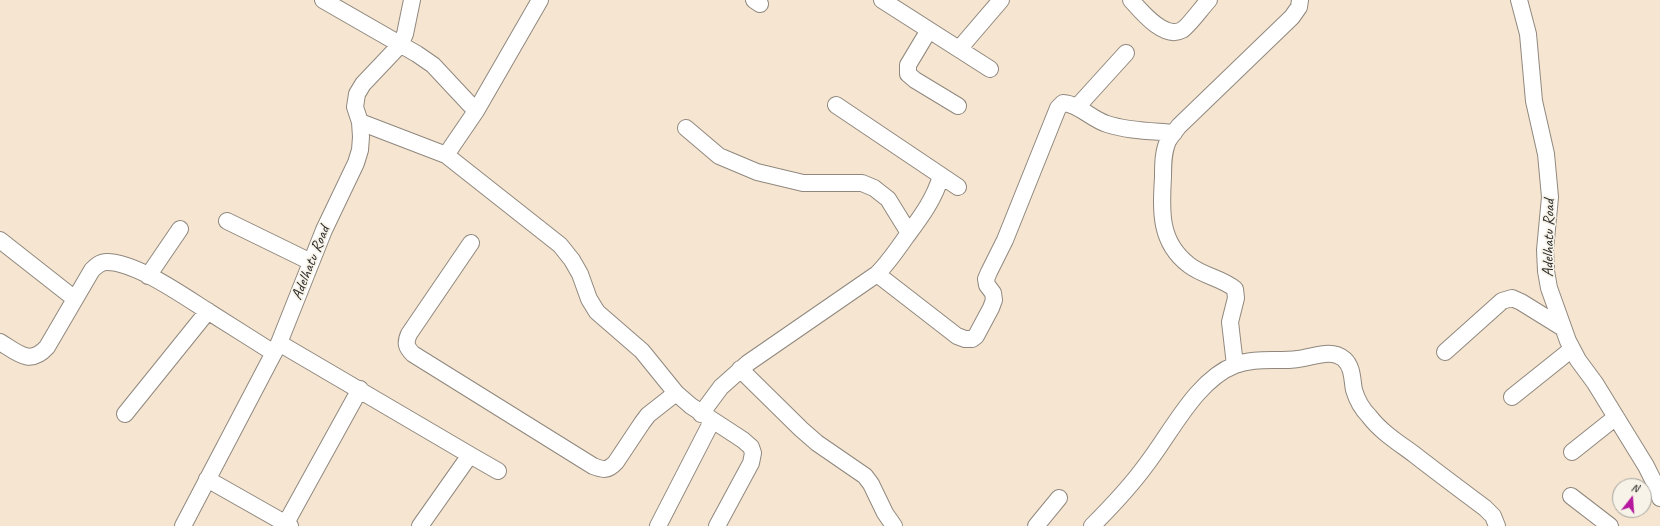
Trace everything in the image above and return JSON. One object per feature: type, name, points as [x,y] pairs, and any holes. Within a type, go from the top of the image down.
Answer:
[{"type":"street","points":[[323,0],[433,65],[476,111]]},
{"type":"street","name":"Adelhatu Road","points":[[183,526],[276,348],[324,230],[356,163],[360,150],[361,137],[360,122],[354,107],[357,94],[363,84],[400,45],[405,34],[412,0]]},
{"type":"street","points":[[446,155],[476,111],[540,0]]},
{"type":"street","points":[[882,0],[990,69]]},
{"type":"street","points":[[959,49],[1001,0]]},
{"type":"street","points":[[1131,0],[1165,31],[1174,32],[1182,30],[1209,0]]},
{"type":"street","points":[[1235,365],[1230,322],[1236,298],[1235,289],[1189,265],[1174,250],[1164,230],[1161,206],[1164,156],[1168,141],[1179,126],[1292,17],[1299,7],[1300,0]]},
{"type":"street","name":"Adelhatu Road","points":[[1519,0],[1528,34],[1534,101],[1546,154],[1550,197],[1545,250],[1546,271],[1549,288],[1572,349],[1646,466],[1657,488],[1660,498]]},
{"type":"street","points":[[929,30],[908,65],[908,74],[915,80],[958,106]]},
{"type":"street","points":[[1077,107],[1126,53]]},
{"type":"street","points":[[877,274],[957,336],[965,339],[972,339],[976,336],[994,300],[993,293],[987,285],[986,279],[1005,240],[1058,108],[1063,103],[1071,103],[1094,119],[1107,124],[1124,128],[1174,133]]},
{"type":"street","points":[[836,105],[958,188]]},
{"type":"street","points":[[360,122],[446,155],[560,245],[572,260],[580,274],[589,299],[597,312],[642,351],[676,393],[707,418],[743,440],[751,447],[753,454],[751,463],[718,526]]},
{"type":"street","points":[[686,128],[719,156],[757,172],[803,183],[862,183],[874,188],[888,199],[909,233]]},
{"type":"street","points":[[658,526],[721,388],[740,369],[877,274],[909,233],[932,200],[941,176]]},
{"type":"street","points":[[227,221],[311,262]]},
{"type":"street","points":[[148,276],[180,229]]},
{"type":"street","points":[[0,240],[75,299]]},
{"type":"street","points":[[471,243],[409,334],[406,341],[407,348],[413,354],[593,466],[603,470],[610,468],[616,462],[648,415],[676,393]]},
{"type":"street","points":[[0,342],[19,354],[30,357],[40,355],[47,347],[92,270],[99,264],[106,262],[117,263],[169,286],[208,311],[276,348],[360,389],[498,471]]},
{"type":"street","points":[[1445,352],[1502,301],[1512,298],[1563,328]]},
{"type":"street","points":[[125,414],[208,311]]},
{"type":"street","points":[[1512,397],[1572,349]]},
{"type":"street","points":[[1092,526],[1126,490],[1146,465],[1193,399],[1208,383],[1224,371],[1235,365],[1249,361],[1301,359],[1326,353],[1337,354],[1346,360],[1351,369],[1354,391],[1360,404],[1379,428],[1485,508],[1493,516],[1496,526]]},
{"type":"street","points":[[740,369],[817,443],[865,476],[871,484],[885,513],[894,526]]},
{"type":"street","points":[[207,479],[288,525],[360,389]]},
{"type":"street","points":[[1572,452],[1616,417]]},
{"type":"street","points":[[420,526],[470,455]]},
{"type":"street","points":[[1570,496],[1610,526]]},
{"type":"street","points":[[1036,526],[1059,498]]}]
